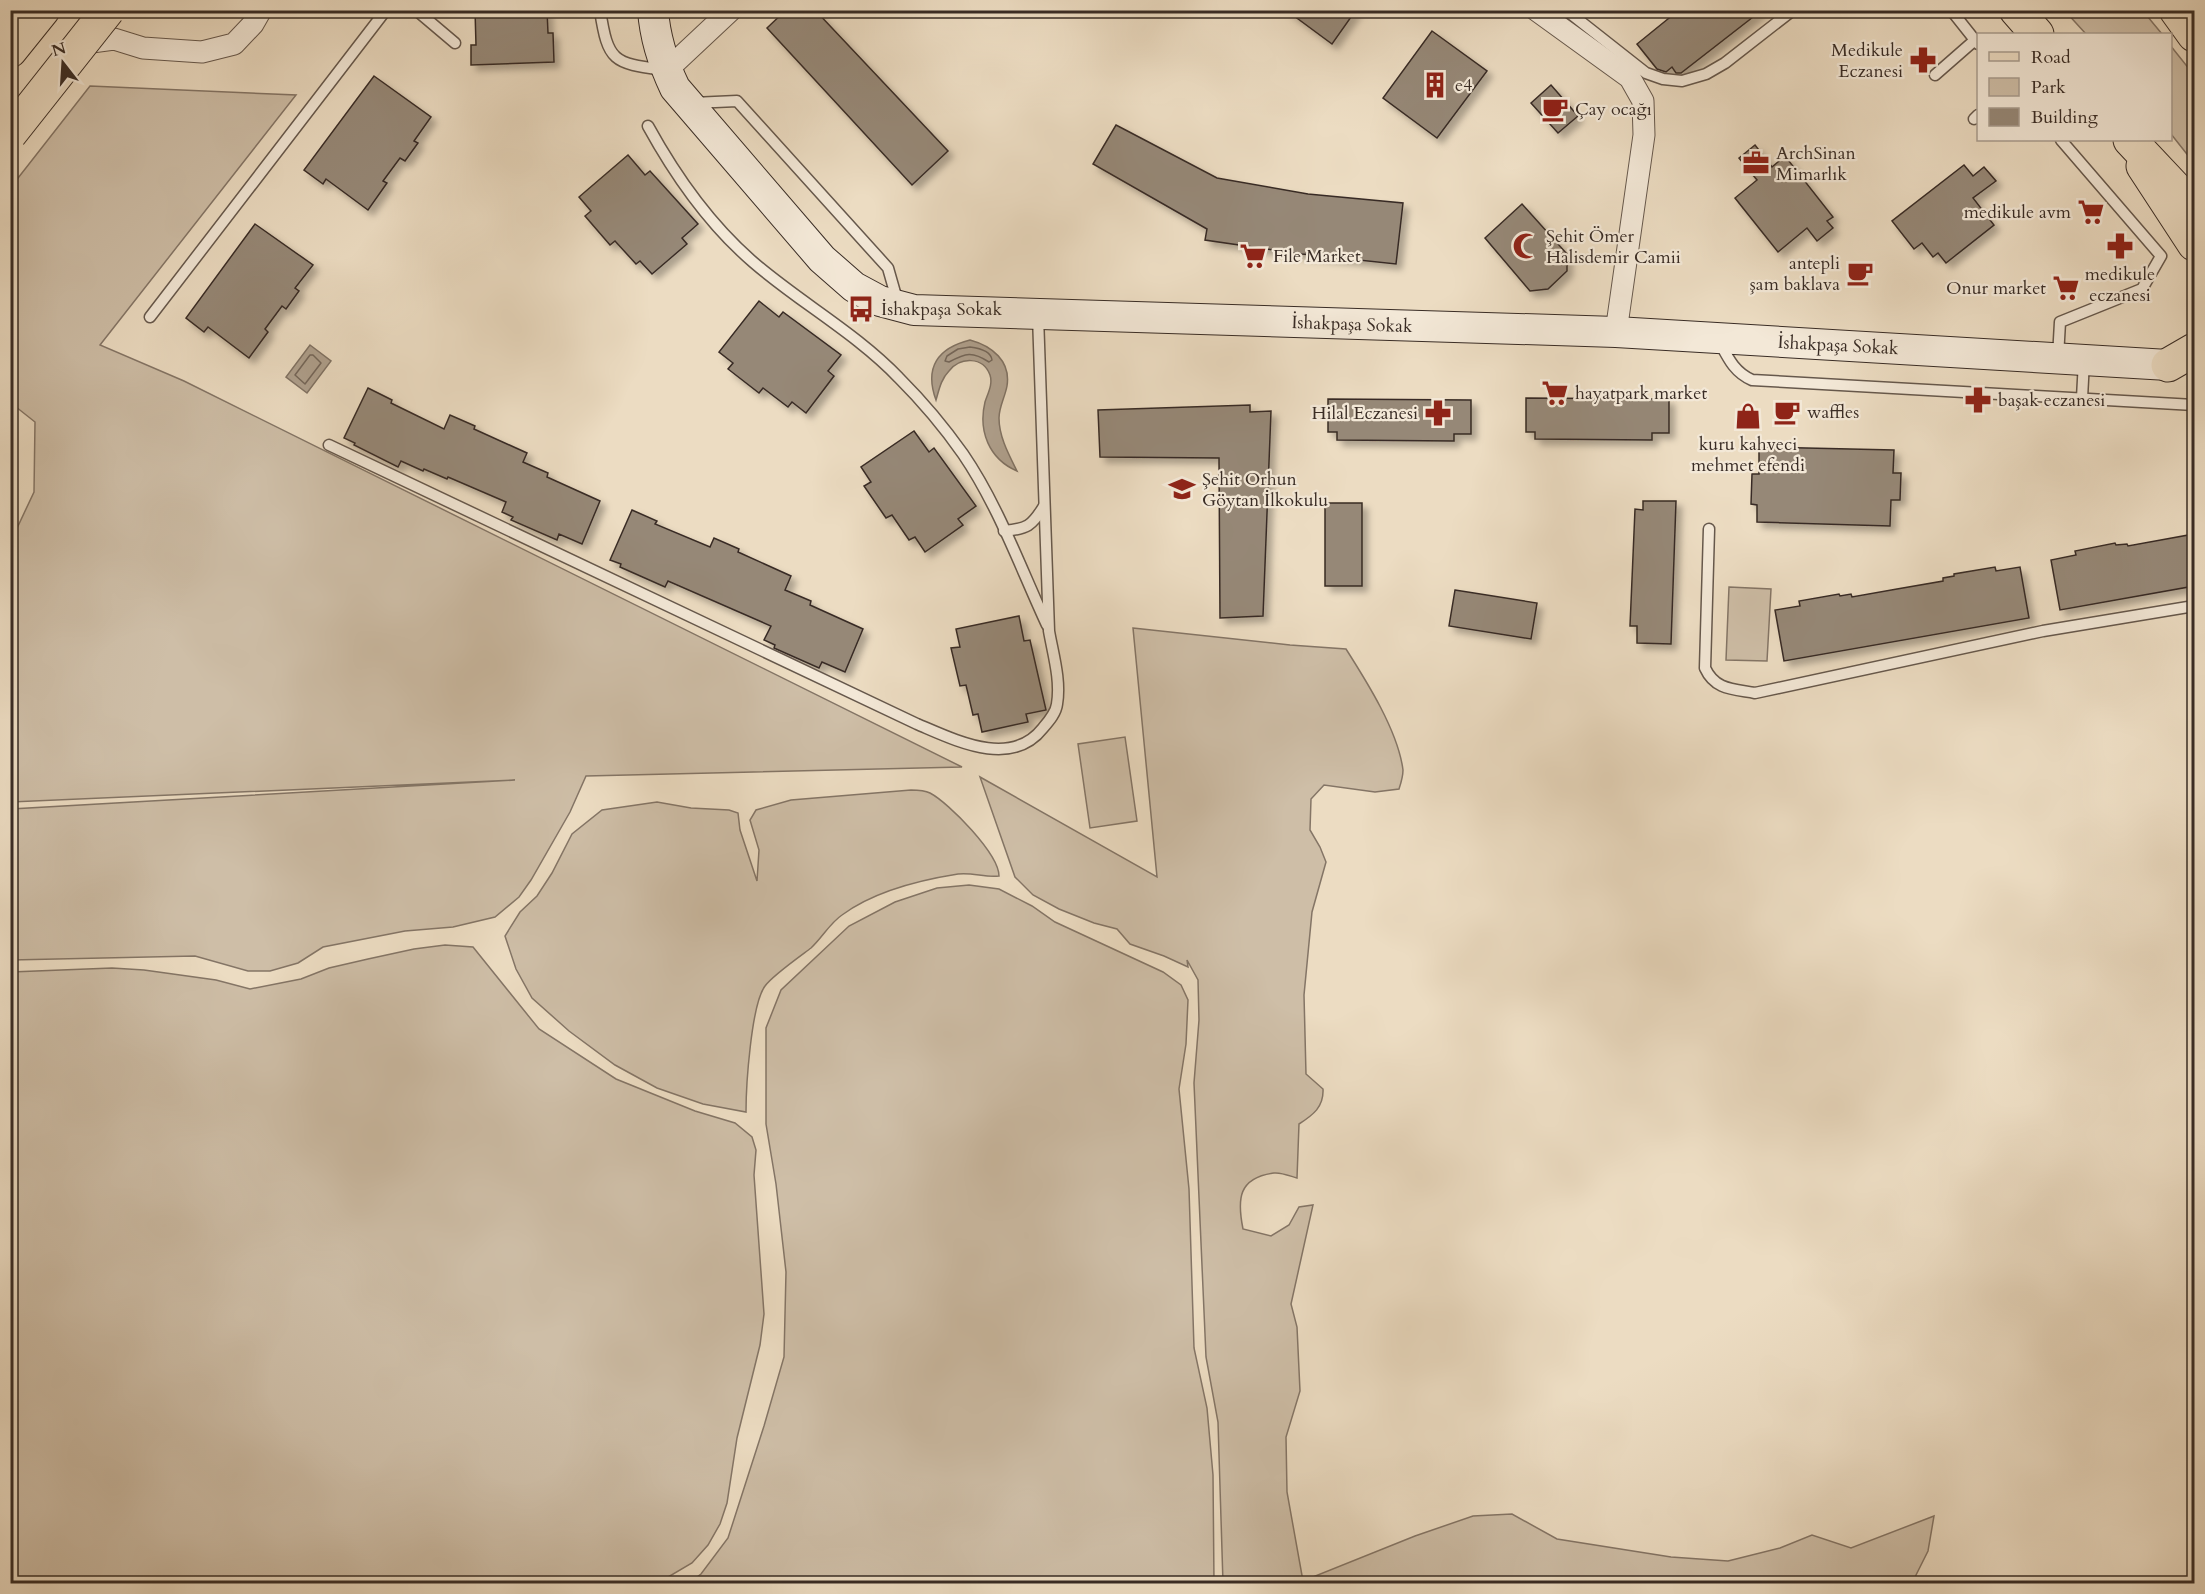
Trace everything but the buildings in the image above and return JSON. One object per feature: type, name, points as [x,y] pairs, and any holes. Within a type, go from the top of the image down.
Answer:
[{"type":"main road","points":[[10,51],[43,10]]},
{"type":"main road","points":[[10,134],[108,10]]},
{"type":"main road","points":[[2016,10],[2036,33]]},
{"type":"main road","points":[[2176,10],[2194,35]]},
{"type":"main road","points":[[2126,141],[2194,244]]},
{"type":"main road","points":[[2131,141],[2194,208]]},
{"type":"street","points":[[10,113],[35,82],[78,43],[114,39],[143,48],[202,52],[234,45],[253,24],[261,10]]},
{"type":"street","name":"İshakpaşa Sokak","points":[[653,10],[654,30],[675,88],[822,259],[854,287],[880,301],[914,310],[1616,332],[2071,359],[2188,360]]},
{"type":"street","points":[[667,70],[731,10]]},
{"type":"street","points":[[1536,10],[1630,78],[1643,101],[1644,135],[1616,332]]},
{"type":"lane","points":[[150,317],[386,10]]},
{"type":"lane","points":[[416,10],[455,43]]},
{"type":"lane","points":[[600,10],[604,38],[616,59],[632,66],[667,70]]},
{"type":"lane","points":[[1566,10],[1646,73],[1663,79],[1682,81],[1706,74],[1725,63],[1793,10]]},
{"type":"lane","points":[[1935,75],[1977,42],[1951,10]]},
{"type":"lane","points":[[688,103],[737,101],[888,268],[899,306]]},
{"type":"lane","points":[[648,126],[687,190],[714,224],[752,262],[897,375],[933,415],[964,455],[992,504],[1049,631]]},
{"type":"lane","points":[[2062,141],[2161,256],[2142,289],[2060,322],[2082,398]]},
{"type":"lane","points":[[329,445],[960,743],[980,748],[1013,748],[1027,743],[1039,734],[1057,706],[1058,682],[1049,631],[1037,314]]},
{"type":"lane","points":[[1718,338],[1730,362],[1740,374],[1752,380],[2194,405]]},
{"type":"lane","points":[[1004,531],[1030,526],[1044,506]]},
{"type":"lane","points":[[1709,529],[1705,668],[1710,680],[1726,688],[1755,693],[2043,631],[2194,606]]},
{"type":"green space","points":[[2065,11],[2143,11],[2161,33],[2085,33]]},
{"type":"green space","points":[[2172,48],[2194,75],[2194,163],[2172,135]]},
{"type":"green space","points":[[90,86],[296,95],[100,345],[184,381],[962,767],[586,776],[570,812],[531,880],[519,897],[495,917],[453,927],[405,931],[323,947],[298,963],[270,971],[248,971],[195,956],[11,960],[11,809],[515,780],[11,802],[11,541],[34,492],[35,422],[11,403],[11,187]]},
{"type":"green space","points":[[1729,587],[1771,589],[1767,661],[1726,660]]},
{"type":"green space","points":[[1133,628],[1346,649],[1388,723],[1395,739],[1403,770],[1399,789],[1375,792],[1324,785],[1311,799],[1310,830],[1326,862],[1312,912],[1304,995],[1306,1074],[1323,1089],[1322,1101],[1317,1110],[1299,1124],[1297,1178],[1277,1173],[1262,1176],[1247,1185],[1241,1199],[1243,1229],[1271,1236],[1289,1225],[1299,1207],[1313,1205],[1291,1304],[1297,1327],[1300,1391],[1286,1437],[1287,1492],[1303,1581],[1415,1536],[1473,1516],[1512,1514],[1557,1539],[1671,1557],[1728,1561],[1780,1548],[1812,1535],[1851,1548],[1934,1516],[1928,1551],[1912,1583],[1223,1583],[1218,1422],[1206,1357],[1194,1083],[1199,1020],[1198,980],[1187,960],[1188,967],[1130,944],[1117,929],[1094,923],[1059,909],[1033,895],[1015,877],[980,777],[1157,877]]},
{"type":"green space","points":[[1125,737],[1137,821],[1090,828],[1078,744]]},
{"type":"green space","points":[[911,790],[930,793],[949,807],[972,830],[991,855],[999,876],[963,874],[943,877],[897,888],[868,900],[838,918],[811,948],[773,977],[765,986],[756,1010],[750,1047],[746,1112],[703,1104],[657,1088],[615,1065],[569,1031],[532,998],[516,969],[505,936],[520,912],[537,896],[572,834],[602,810],[657,802],[738,813],[740,830],[757,881],[759,850],[750,820],[756,810],[791,800]]},
{"type":"green space","points":[[969,885],[999,889],[1032,906],[1055,922],[1163,972],[1181,985],[1188,1000],[1186,1044],[1179,1089],[1189,1189],[1194,1348],[1207,1408],[1213,1475],[1214,1583],[689,1583],[701,1574],[728,1538],[784,1357],[786,1272],[776,1184],[766,1124],[766,1028],[781,990],[849,926],[895,902],[937,888]]},
{"type":"green space","points":[[445,945],[473,947],[539,1029],[616,1079],[695,1111],[735,1123],[752,1137],[756,1150],[754,1175],[764,1314],[760,1345],[737,1438],[727,1503],[720,1524],[708,1545],[692,1563],[658,1583],[11,1583],[11,972],[112,968],[144,970],[216,980],[250,989],[301,979],[329,968],[368,959]]},
{"type":"water","points":[[970,340],[986,346],[998,356],[1006,369],[1007,386],[1000,410],[999,425],[1005,446],[1017,471],[999,459],[988,443],[983,413],[991,382],[987,369],[982,364],[965,361],[954,366],[946,374],[936,400],[932,378],[936,361],[950,348]]},
{"type":"water","points":[[310,345],[331,361],[307,393],[286,377]]},
{"type":"place","name":"Medikule Eczanesi","points":[[1923,60]]},
{"type":"place","name":"e4","points":[[1435,85]]},
{"type":"place","name":"Çay ocağı","points":[[1555,109]]},
{"type":"place","name":"ArchSinan Mimarlık","points":[[1756,163]]},
{"type":"place","name":"medikule avm","points":[[2091,212]]},
{"type":"place","name":"Şehit Ömer Halisdemir Camii","points":[[1526,246]]},
{"type":"place","name":"medikule eczanesi","points":[[2120,246]]},
{"type":"place","name":"File Market","points":[[1253,256]]},
{"type":"place","name":"antepli şam baklava","points":[[1860,273]]},
{"type":"place","name":"Onur market","points":[[2066,288]]},
{"type":"place","name":"İshakpaşa Sokak","points":[[861,309]]},
{"type":"place","name":"hayatpark market","points":[[1555,393]]},
{"type":"place","name":"başak eczanesi","points":[[1978,400]]},
{"type":"place","name":"waffles","points":[[1787,412]]},
{"type":"place","name":"Hilal Eczanesi","points":[[1438,413]]},
{"type":"place","name":"kuru kahveci mehmet efendi","points":[[1748,416]]},
{"type":"place","name":"Şehit Orhun Göytan İlkokulu","points":[[1182,489]]}]
